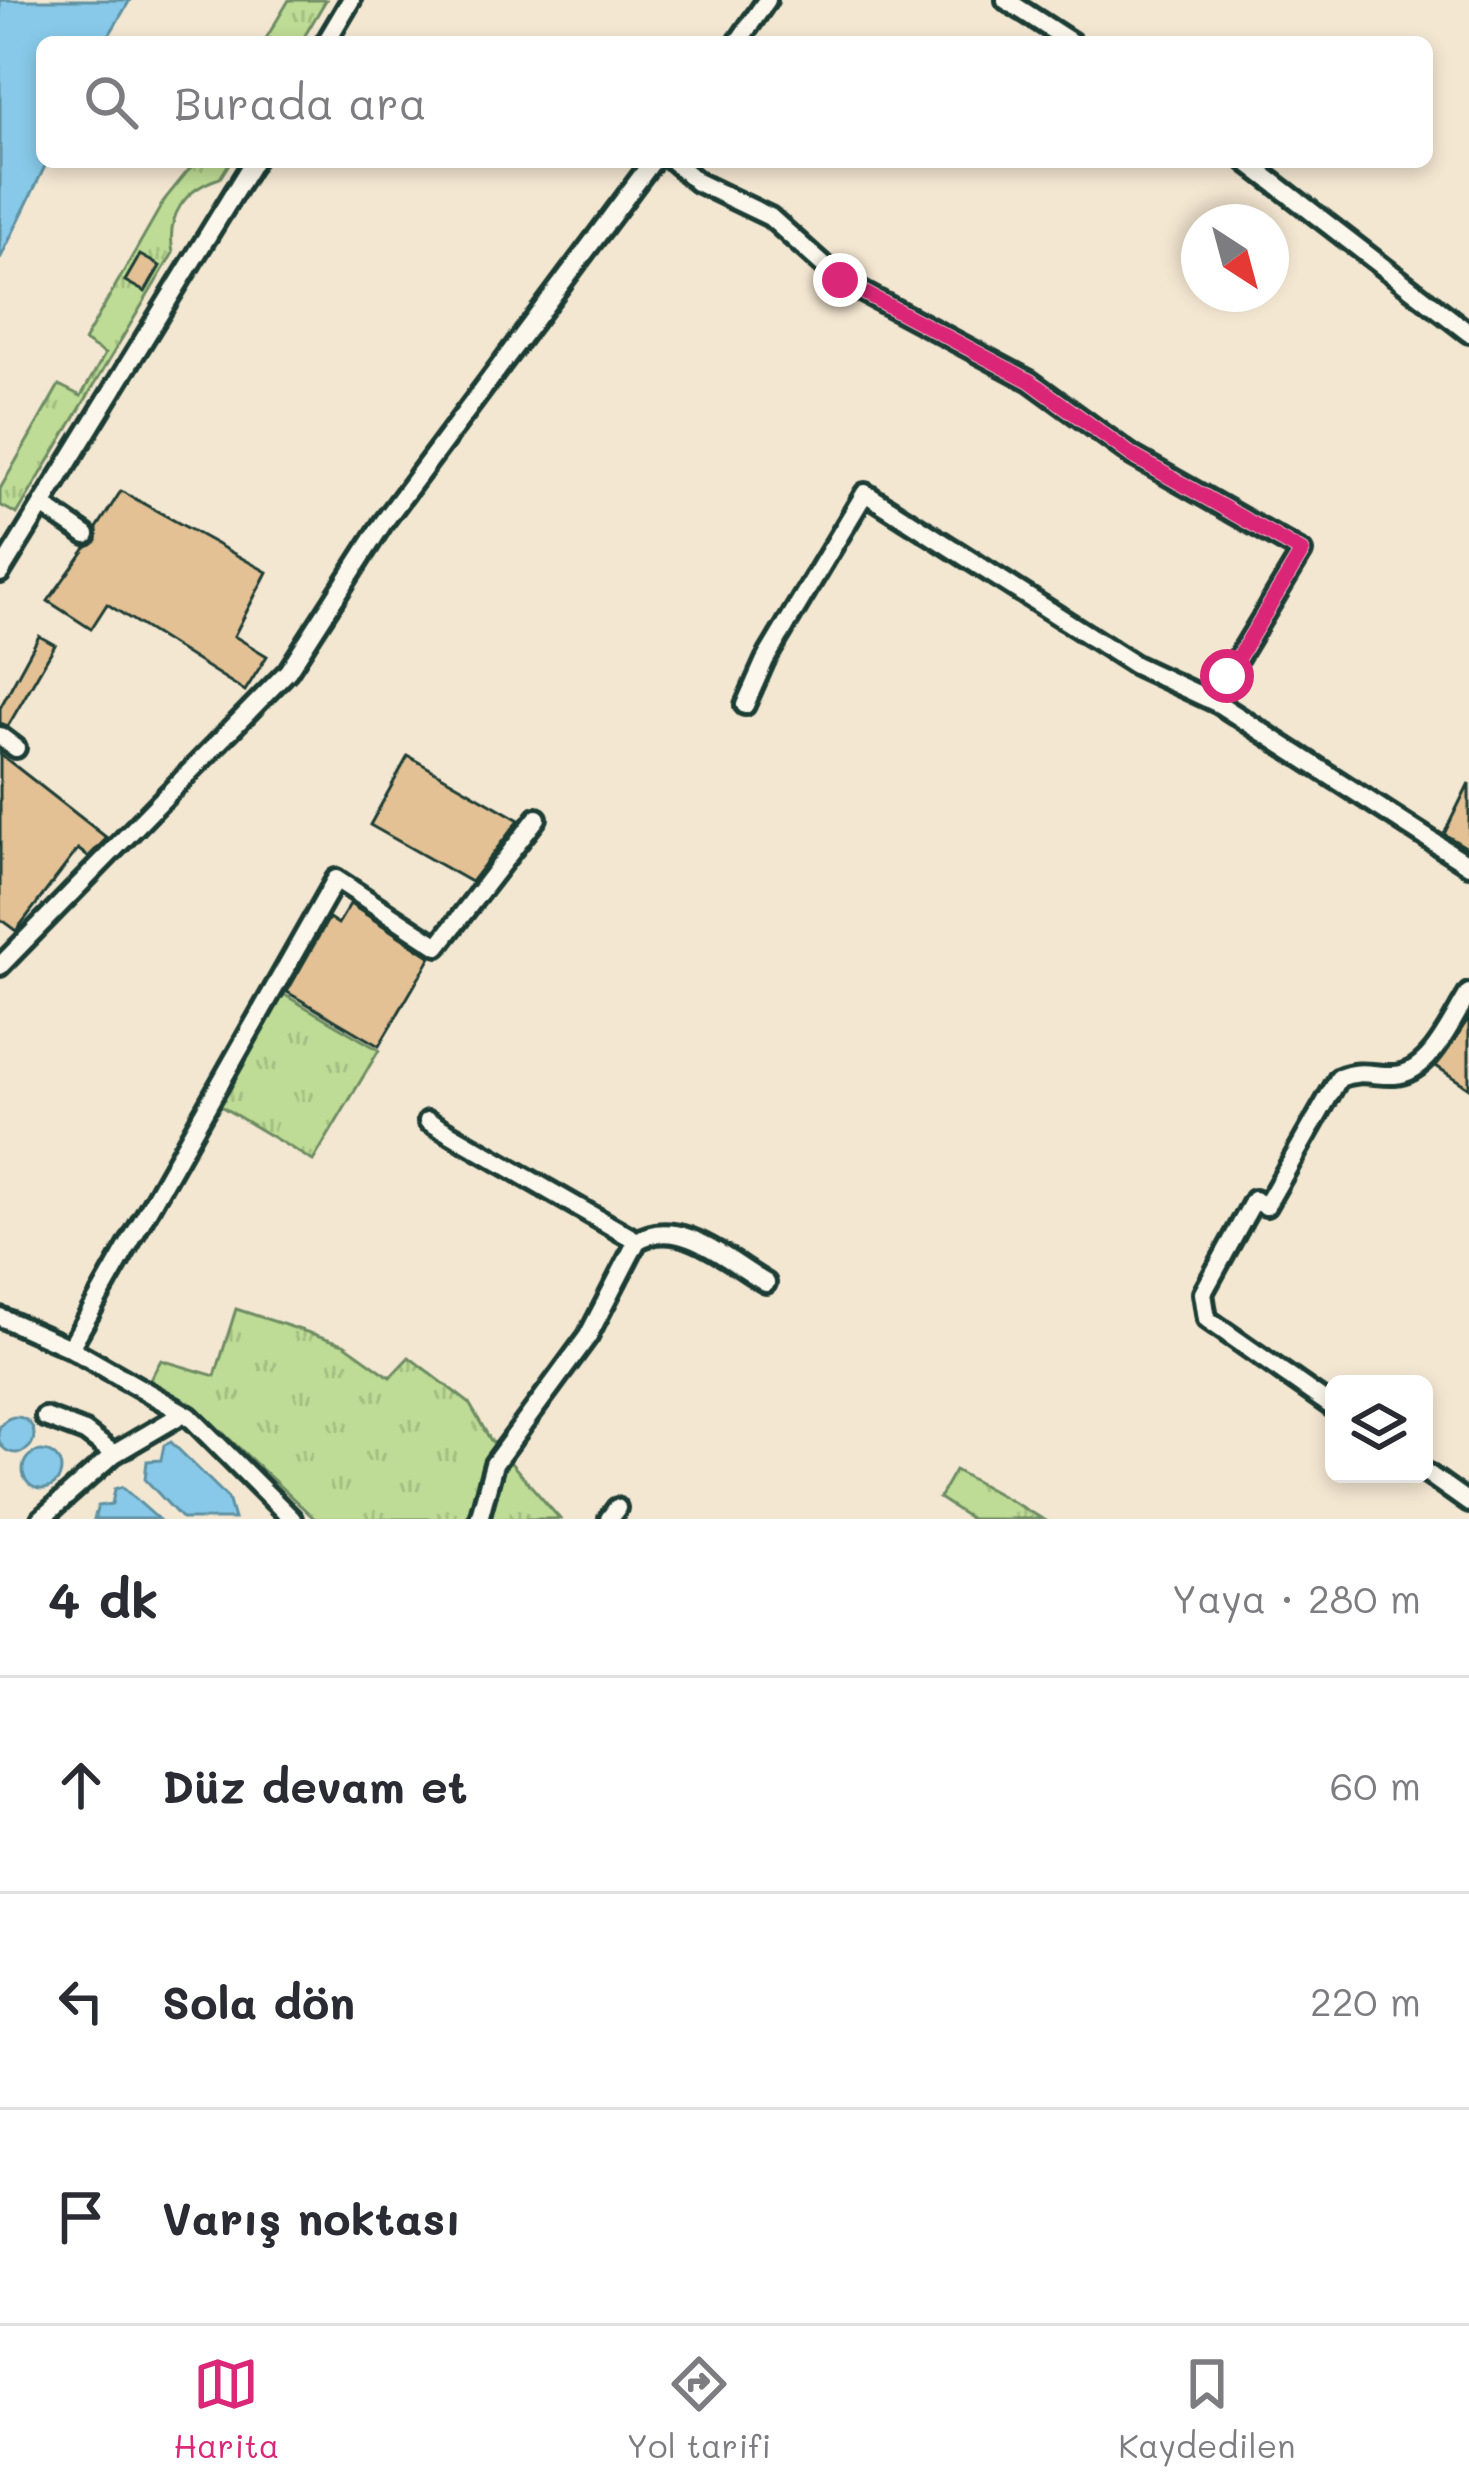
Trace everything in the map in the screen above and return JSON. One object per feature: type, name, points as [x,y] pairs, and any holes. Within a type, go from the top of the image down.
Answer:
[{"type":"street","points":[[330,36],[351,0]]},
{"type":"street","points":[[741,36],[767,0]]},
{"type":"street","points":[[1006,0],[1062,36]]},
{"type":"street","points":[[0,573],[249,168]]},
{"type":"street","points":[[0,966],[73,898],[288,671],[383,523],[648,168]]},
{"type":"street","points":[[681,168],[697,182],[770,217],[840,280],[1030,381],[1133,456],[1302,552],[1227,676],[1220,704]]},
{"type":"street","points":[[1255,168],[1469,333]]},
{"type":"street","points":[[745,705],[766,660],[865,493],[1136,665],[1220,704],[1469,865]]},
{"type":"street","points":[[42,505],[86,535]]},
{"type":"street","points":[[70,1348],[336,879],[439,946],[538,818]]},
{"type":"street","points":[[1325,1402],[1207,1319],[1203,1293],[1254,1200],[1266,1206],[1339,1078],[1358,1070],[1396,1075],[1412,1070],[1426,1060],[1469,993]]},
{"type":"street","points":[[428,1120],[637,1241]]},
{"type":"street","points":[[478,1519],[494,1464],[588,1336],[637,1241],[650,1233],[678,1232],[766,1283]]},
{"type":"street","points":[[0,1317],[70,1348],[184,1413],[292,1519]]},
{"type":"street","points":[[40,1519],[114,1454],[184,1413]]},
{"type":"street","points":[[45,1418],[85,1432],[114,1454]]},
{"type":"street","points":[[1433,1478],[1469,1502]]},
{"type":"green space","points":[[289,0],[326,0],[305,36],[268,36]]},
{"type":"green space","points":[[190,168],[226,168],[220,178],[196,189],[180,206],[172,227],[173,253],[17,514],[0,505],[0,489],[59,385],[81,396],[105,354],[84,341],[165,199]]},
{"type":"green space","points":[[278,991],[379,1050],[313,1161],[212,1101]]},
{"type":"green space","points":[[236,1309],[344,1344],[390,1377],[409,1357],[469,1403],[490,1439],[560,1519],[315,1519],[207,1418],[149,1381],[161,1360],[215,1376]]},
{"type":"green space","points":[[955,1470],[1043,1519],[971,1519],[939,1498]]},
{"type":"water","points":[[0,0],[130,0],[109,36],[36,36],[36,168],[44,168],[0,259]]},
{"type":"water","points":[[9,1418],[23,1418],[33,1428],[33,1442],[23,1452],[9,1452],[-1,1442],[-1,1428]]},
{"type":"water","points":[[171,1442],[228,1498],[234,1519],[182,1519],[145,1479],[147,1461],[161,1460],[164,1445]]},
{"type":"water","points":[[42,1451],[55,1457],[61,1470],[55,1483],[42,1489],[29,1483],[23,1470],[29,1457]]},
{"type":"water","points":[[122,1487],[158,1519],[94,1519],[98,1506],[112,1504],[115,1489]]},
{"type":"building","points":[[140,255],[160,266],[145,292],[125,281]]},
{"type":"building","points":[[121,491],[267,572],[234,636],[267,656],[245,691],[107,604],[91,629],[48,601],[86,548],[97,541],[97,528]]},
{"type":"building","points":[[39,636],[55,645],[8,726],[0,723],[0,708]]},
{"type":"building","points":[[0,754],[107,838],[88,857],[78,849],[16,931],[0,919]]},
{"type":"building","points":[[408,756],[519,820],[471,882],[370,825]]},
{"type":"building","points":[[1469,783],[1469,849],[1444,834]]},
{"type":"building","points":[[350,904],[431,957],[379,1046],[287,992],[329,918],[338,924]]},
{"type":"building","points":[[1469,1018],[1469,1088],[1436,1066]]},
{"type":"route","points":[[840,280],[1030,381],[1133,456],[1302,552],[1227,676]]}]
